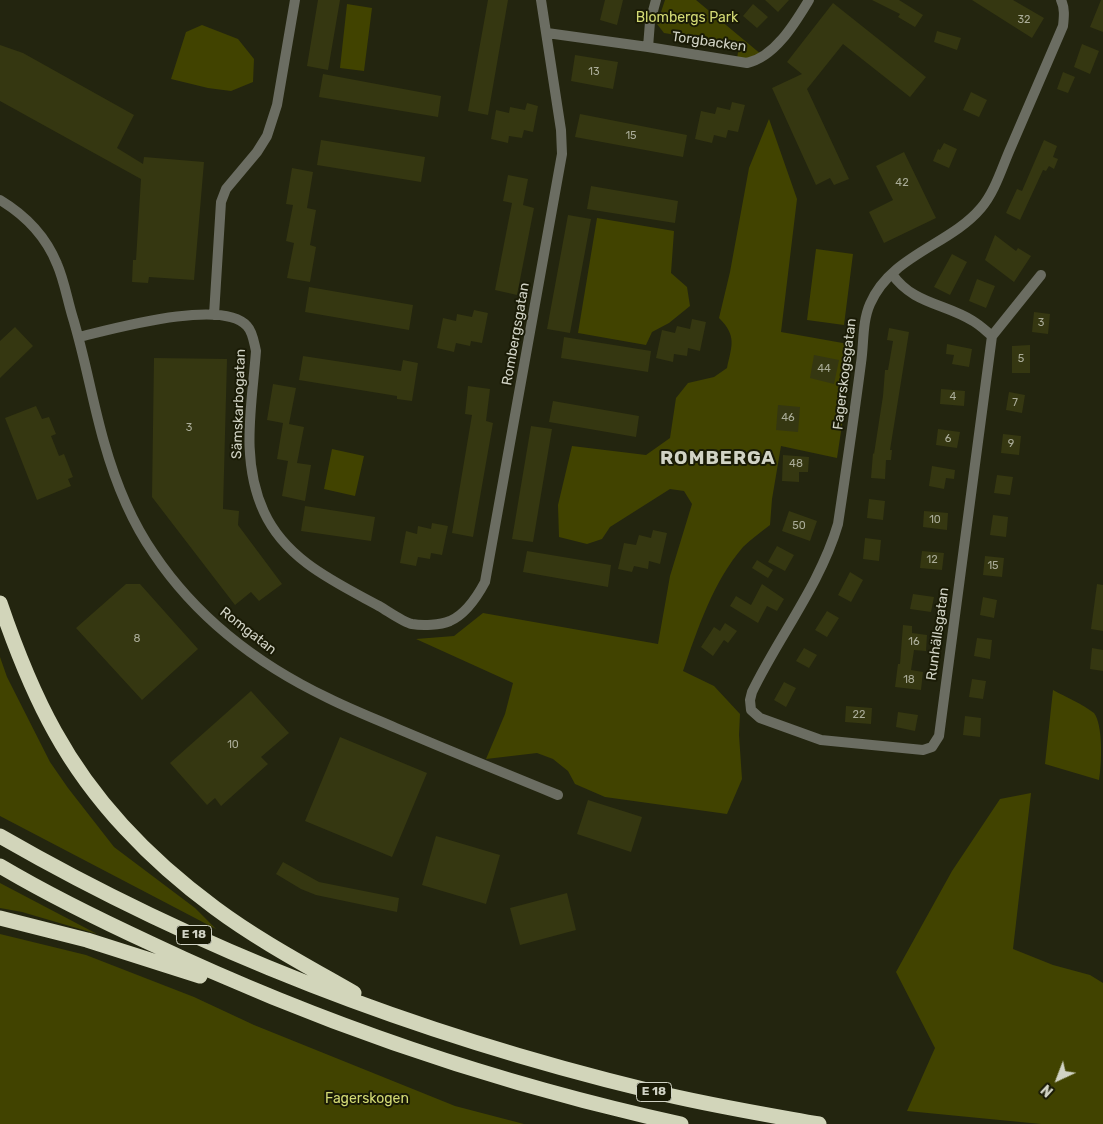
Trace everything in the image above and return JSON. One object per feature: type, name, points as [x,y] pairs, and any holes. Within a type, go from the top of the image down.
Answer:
[{"type":"highway","points":[[0,603],[24,666],[55,733],[80,772],[109,810],[139,843],[177,878],[215,908],[302,964],[396,1017]]},
{"type":"highway","name":"E 18","points":[[0,836],[112,896],[208,942],[295,979],[396,1017],[564,1069],[644,1090],[718,1106],[819,1124]]},
{"type":"highway","name":"E 18","points":[[0,866],[101,920],[198,966],[386,1041],[484,1074],[558,1095],[681,1124]]},
{"type":"highway","points":[[0,918],[87,940],[287,1003]]},
{"type":"street","points":[[80,337],[171,316],[214,315],[221,202],[226,189],[257,152],[267,136],[277,104],[295,0]]},
{"type":"street","name":"Rombergsgatan","points":[[412,624],[437,624],[450,621],[470,605],[478,596],[485,582],[562,154],[562,130],[541,0]]},
{"type":"street","points":[[648,47],[650,22],[656,0]]},
{"type":"street","name":"Torgbacken","points":[[547,33],[747,63],[757,61],[775,48],[809,0]]},
{"type":"street","name":"Fagerskogsgatan","points":[[751,710],[750,700],[752,692],[832,547],[840,515],[862,358],[866,314],[879,288],[892,274],[907,261],[956,229],[981,208],[998,176],[1063,26],[1064,11],[1061,0]]},
{"type":"street","name":"Romgatan","points":[[0,200],[24,217],[49,249],[57,264],[80,337],[104,442],[127,504],[154,554],[173,580],[204,614],[244,649],[328,698],[558,795]]},
{"type":"street","points":[[892,274],[910,294],[973,321],[992,336],[1041,275]]},
{"type":"street","name":"Sämskarbogatan","points":[[214,315],[235,318],[247,326],[254,338],[256,351],[249,435],[249,463],[264,511],[276,534],[310,566],[325,577],[412,624]]},
{"type":"street","name":"Runhällsgatan","points":[[751,710],[760,718],[821,740],[922,750],[932,747],[939,736],[992,336]]},
{"type":"green space","name":"Blombergs Park","points":[[665,0],[696,0],[762,55],[755,58],[737,59],[739,45],[664,33],[657,24]]},
{"type":"green space","points":[[347,4],[372,8],[364,71],[340,68]]},
{"type":"green space","points":[[202,25],[238,39],[254,59],[253,82],[231,91],[208,88],[171,79],[186,32]]},
{"type":"green space","points":[[769,119],[797,199],[781,332],[854,345],[837,458],[781,446],[772,499],[770,525],[743,547],[723,575],[707,606],[683,671],[714,686],[740,714],[739,735],[742,779],[727,814],[605,797],[575,784],[568,771],[553,759],[537,753],[486,759],[505,714],[513,683],[416,639],[454,636],[483,613],[658,644],[670,576],[692,504],[684,491],[670,489],[610,527],[602,539],[587,544],[559,537],[558,505],[572,446],[646,455],[670,438],[676,398],[688,383],[714,377],[727,368],[732,341],[729,330],[719,318],[730,272],[749,168]]},
{"type":"green space","points":[[597,218],[674,231],[671,273],[687,287],[690,306],[669,323],[652,332],[646,345],[578,333]]},
{"type":"green space","points":[[816,249],[853,254],[844,325],[807,320]]},
{"type":"green space","points":[[332,449],[364,456],[355,496],[324,489]]},
{"type":"green space","points":[[0,657],[7,677],[50,762],[114,847],[195,908],[216,929],[0,816]]},
{"type":"green space","points":[[1053,690],[1094,713],[1099,726],[1101,744],[1099,780],[1045,764]]},
{"type":"green space","points":[[1031,793],[1013,949],[1053,965],[1090,975],[1103,983],[1103,1124],[1041,1124],[907,1111],[935,1048],[896,972],[952,871],[1000,799]]},
{"type":"green space","points":[[0,883],[97,934],[22,912],[0,908]]},
{"type":"green space","name":"Fagerskogen","points":[[0,934],[86,955],[194,997],[254,1025],[455,1106],[524,1124],[0,1124]]},
{"type":"building","points":[[318,0],[340,0],[328,70],[307,66]]},
{"type":"building","points":[[488,0],[508,0],[488,115],[468,111]]},
{"type":"building","points":[[605,0],[623,0],[617,25],[600,20]]},
{"type":"building","points":[[765,0],[789,0],[778,12]]},
{"type":"building","points":[[872,0],[899,0],[923,15],[915,27],[898,17],[900,14]]},
{"type":"building","points":[[972,0],[1013,0],[1044,18],[1032,38]]},
{"type":"building","points":[[1101,0],[1103,0],[1103,32],[1090,27]]},
{"type":"building","points":[[833,3],[926,77],[910,97],[843,44],[807,89],[849,179],[834,185],[830,178],[816,185],[772,88],[802,74],[787,62]]},
{"type":"building","points":[[753,4],[768,17],[757,28],[743,16]]},
{"type":"building","points":[[937,31],[961,38],[957,50],[934,42]]},
{"type":"building","points":[[1082,44],[1099,51],[1090,74],[1074,67]]},
{"type":"building","points":[[0,45],[23,53],[134,115],[117,148],[143,164],[144,157],[204,162],[194,280],[149,277],[148,283],[132,282],[133,260],[136,260],[141,179],[0,101]]},
{"type":"building","points":[[575,55],[618,62],[613,89],[571,81]]},
{"type":"building","points":[[1063,72],[1075,77],[1068,93],[1057,89]]},
{"type":"building","points":[[323,74],[441,96],[438,117],[319,97]]},
{"type":"building","points":[[971,92],[987,100],[979,117],[963,110]]},
{"type":"building","points":[[732,102],[745,105],[738,132],[728,130],[726,138],[714,135],[712,143],[695,139],[701,111],[715,114],[717,107],[730,110]]},
{"type":"building","points":[[527,103],[538,106],[533,132],[524,130],[522,138],[509,136],[508,143],[491,139],[496,110],[509,113],[510,107],[525,110]]},
{"type":"building","points":[[580,114],[687,135],[683,157],[575,137]]},
{"type":"building","points":[[321,140],[425,157],[421,182],[317,165]]},
{"type":"building","points":[[1044,140],[1057,146],[1053,157],[1058,159],[1054,169],[1049,166],[1046,171],[1043,170],[1020,220],[1006,213],[1017,189],[1022,191]]},
{"type":"building","points":[[944,143],[957,149],[949,168],[933,161],[938,149],[940,150]]},
{"type":"building","points":[[904,152],[936,218],[884,243],[869,212],[893,200],[876,166]]},
{"type":"building","points":[[292,168],[313,172],[307,208],[316,210],[310,245],[316,247],[310,282],[287,278],[294,243],[286,241],[293,205],[286,204]]},
{"type":"building","points":[[508,175],[528,179],[523,205],[534,208],[517,295],[495,290],[512,203],[503,201]]},
{"type":"building","points":[[591,186],[678,201],[675,223],[587,209]]},
{"type":"building","points":[[568,215],[591,219],[570,333],[547,329]]},
{"type":"building","points":[[995,235],[1016,251],[1018,248],[1031,256],[1014,282],[985,260]]},
{"type":"building","points":[[952,254],[967,262],[950,295],[934,287]]},
{"type":"building","points":[[977,279],[995,286],[986,308],[969,301]]},
{"type":"building","points":[[309,287],[413,305],[409,330],[305,312]]},
{"type":"building","points":[[474,310],[488,313],[482,343],[471,341],[470,346],[456,343],[454,352],[437,348],[443,318],[456,321],[457,314],[472,317]]},
{"type":"building","points":[[1034,312],[1050,314],[1048,334],[1032,332]]},
{"type":"building","points":[[692,319],[706,322],[700,351],[688,348],[687,356],[674,354],[673,362],[656,358],[662,330],[675,333],[677,326],[690,329]]},
{"type":"building","points":[[15,327],[33,346],[0,378],[0,341]]},
{"type":"building","points":[[889,328],[909,332],[890,450],[892,450],[891,460],[886,460],[885,479],[871,478],[885,370],[888,370],[893,341],[887,340]]},
{"type":"building","points":[[564,337],[651,351],[648,372],[561,358]]},
{"type":"building","points":[[947,344],[972,349],[969,367],[952,364],[954,355],[946,354]]},
{"type":"building","points":[[1030,345],[1030,373],[1012,373],[1012,346]]},
{"type":"building","points":[[814,355],[839,360],[834,384],[810,378]]},
{"type":"building","points":[[303,356],[401,371],[403,360],[418,363],[412,401],[397,399],[397,396],[299,380]]},
{"type":"building","points":[[154,358],[227,359],[223,509],[239,511],[238,525],[282,584],[259,601],[251,592],[235,605],[152,497]]},
{"type":"building","points":[[273,384],[296,388],[289,424],[304,427],[297,463],[311,465],[305,501],[282,496],[288,461],[277,459],[283,423],[267,420]]},
{"type":"building","points":[[468,386],[490,389],[486,421],[493,423],[473,537],[452,533],[472,415],[465,414]]},
{"type":"building","points":[[941,389],[965,391],[964,406],[940,404]]},
{"type":"building","points":[[1009,392],[1025,395],[1022,413],[1006,410]]},
{"type":"building","points":[[553,401],[639,416],[636,437],[549,422]]},
{"type":"building","points":[[778,405],[800,407],[798,432],[776,430]]},
{"type":"building","points":[[36,406],[42,419],[49,417],[56,434],[51,436],[59,456],[64,454],[73,477],[68,479],[71,486],[37,500],[5,418]]},
{"type":"building","points":[[531,426],[552,429],[533,542],[512,539]]},
{"type":"building","points":[[938,429],[960,432],[957,448],[936,445]]},
{"type":"building","points":[[1003,434],[1021,436],[1019,455],[1001,453]]},
{"type":"building","points":[[783,455],[809,457],[808,472],[799,472],[799,482],[782,481]]},
{"type":"building","points":[[932,466],[955,470],[954,479],[946,478],[944,489],[929,486]]},
{"type":"building","points":[[997,475],[1013,477],[1010,495],[994,493]]},
{"type":"building","points":[[869,499],[885,501],[883,520],[867,518]]},
{"type":"building","points":[[305,506],[375,517],[371,541],[301,531]]},
{"type":"building","points":[[789,511],[817,521],[810,541],[782,531]]},
{"type":"building","points":[[924,511],[948,513],[947,530],[923,527]]},
{"type":"building","points":[[993,515],[1008,517],[1006,537],[990,535]]},
{"type":"building","points":[[432,523],[448,526],[442,555],[431,553],[430,559],[418,557],[416,566],[400,563],[406,531],[417,534],[418,526],[431,529]]},
{"type":"building","points":[[653,530],[667,533],[660,564],[649,561],[648,569],[634,566],[632,572],[618,569],[624,543],[636,545],[639,535],[651,538]]},
{"type":"building","points":[[865,538],[881,540],[879,561],[863,559]]},
{"type":"building","points":[[777,546],[794,555],[785,571],[768,562]]},
{"type":"building","points":[[527,551],[611,565],[608,587],[523,572]]},
{"type":"building","points":[[922,551],[944,553],[942,570],[920,568]]},
{"type":"building","points":[[985,556],[1004,558],[1002,577],[983,575]]},
{"type":"building","points":[[757,560],[773,570],[768,578],[752,568]]},
{"type":"building","points":[[850,572],[863,580],[851,602],[838,595]]},
{"type":"building","points":[[126,584],[140,584],[198,649],[142,700],[76,628]]},
{"type":"building","points":[[762,584],[784,599],[777,611],[767,606],[758,623],[730,606],[736,596],[751,605]]},
{"type":"building","points":[[1097,584],[1103,585],[1103,631],[1091,629]]},
{"type":"building","points":[[913,594],[934,597],[931,612],[910,609]]},
{"type":"building","points":[[983,597],[997,600],[994,618],[980,615]]},
{"type":"building","points":[[827,611],[839,618],[827,637],[815,630]]},
{"type":"building","points":[[725,623],[737,631],[728,643],[724,640],[713,656],[701,647],[714,627],[720,631]]},
{"type":"building","points":[[903,625],[912,626],[912,633],[927,635],[926,651],[914,650],[911,670],[923,672],[921,690],[895,687],[898,664],[900,664]]},
{"type":"building","points":[[977,638],[992,640],[990,659],[974,656]]},
{"type":"building","points":[[804,648],[817,655],[809,668],[796,661]]},
{"type":"building","points":[[1092,648],[1103,650],[1103,671],[1090,669]]},
{"type":"building","points":[[972,679],[986,681],[983,699],[969,697]]},
{"type":"building","points":[[784,682],[796,688],[786,707],[774,700]]},
{"type":"building","points":[[251,691],[289,733],[261,757],[268,764],[221,806],[215,798],[207,805],[170,763]]},
{"type":"building","points":[[846,706],[872,708],[871,724],[845,722]]},
{"type":"building","points":[[898,712],[918,715],[915,731],[896,727]]},
{"type":"building","points":[[965,716],[981,718],[980,737],[963,735]]},
{"type":"building","points":[[340,737],[427,773],[392,857],[305,821]]},
{"type":"building","points":[[588,800],[642,817],[631,852],[577,834]]},
{"type":"building","points":[[436,836],[500,855],[486,904],[422,885]]},
{"type":"building","points":[[283,862],[319,882],[399,898],[397,912],[316,895],[301,889],[276,874]]},
{"type":"building","points":[[567,893],[576,930],[520,945],[510,908]]},
{"type":"district","name":"ROMBERGA","points":[[718,459]]}]
